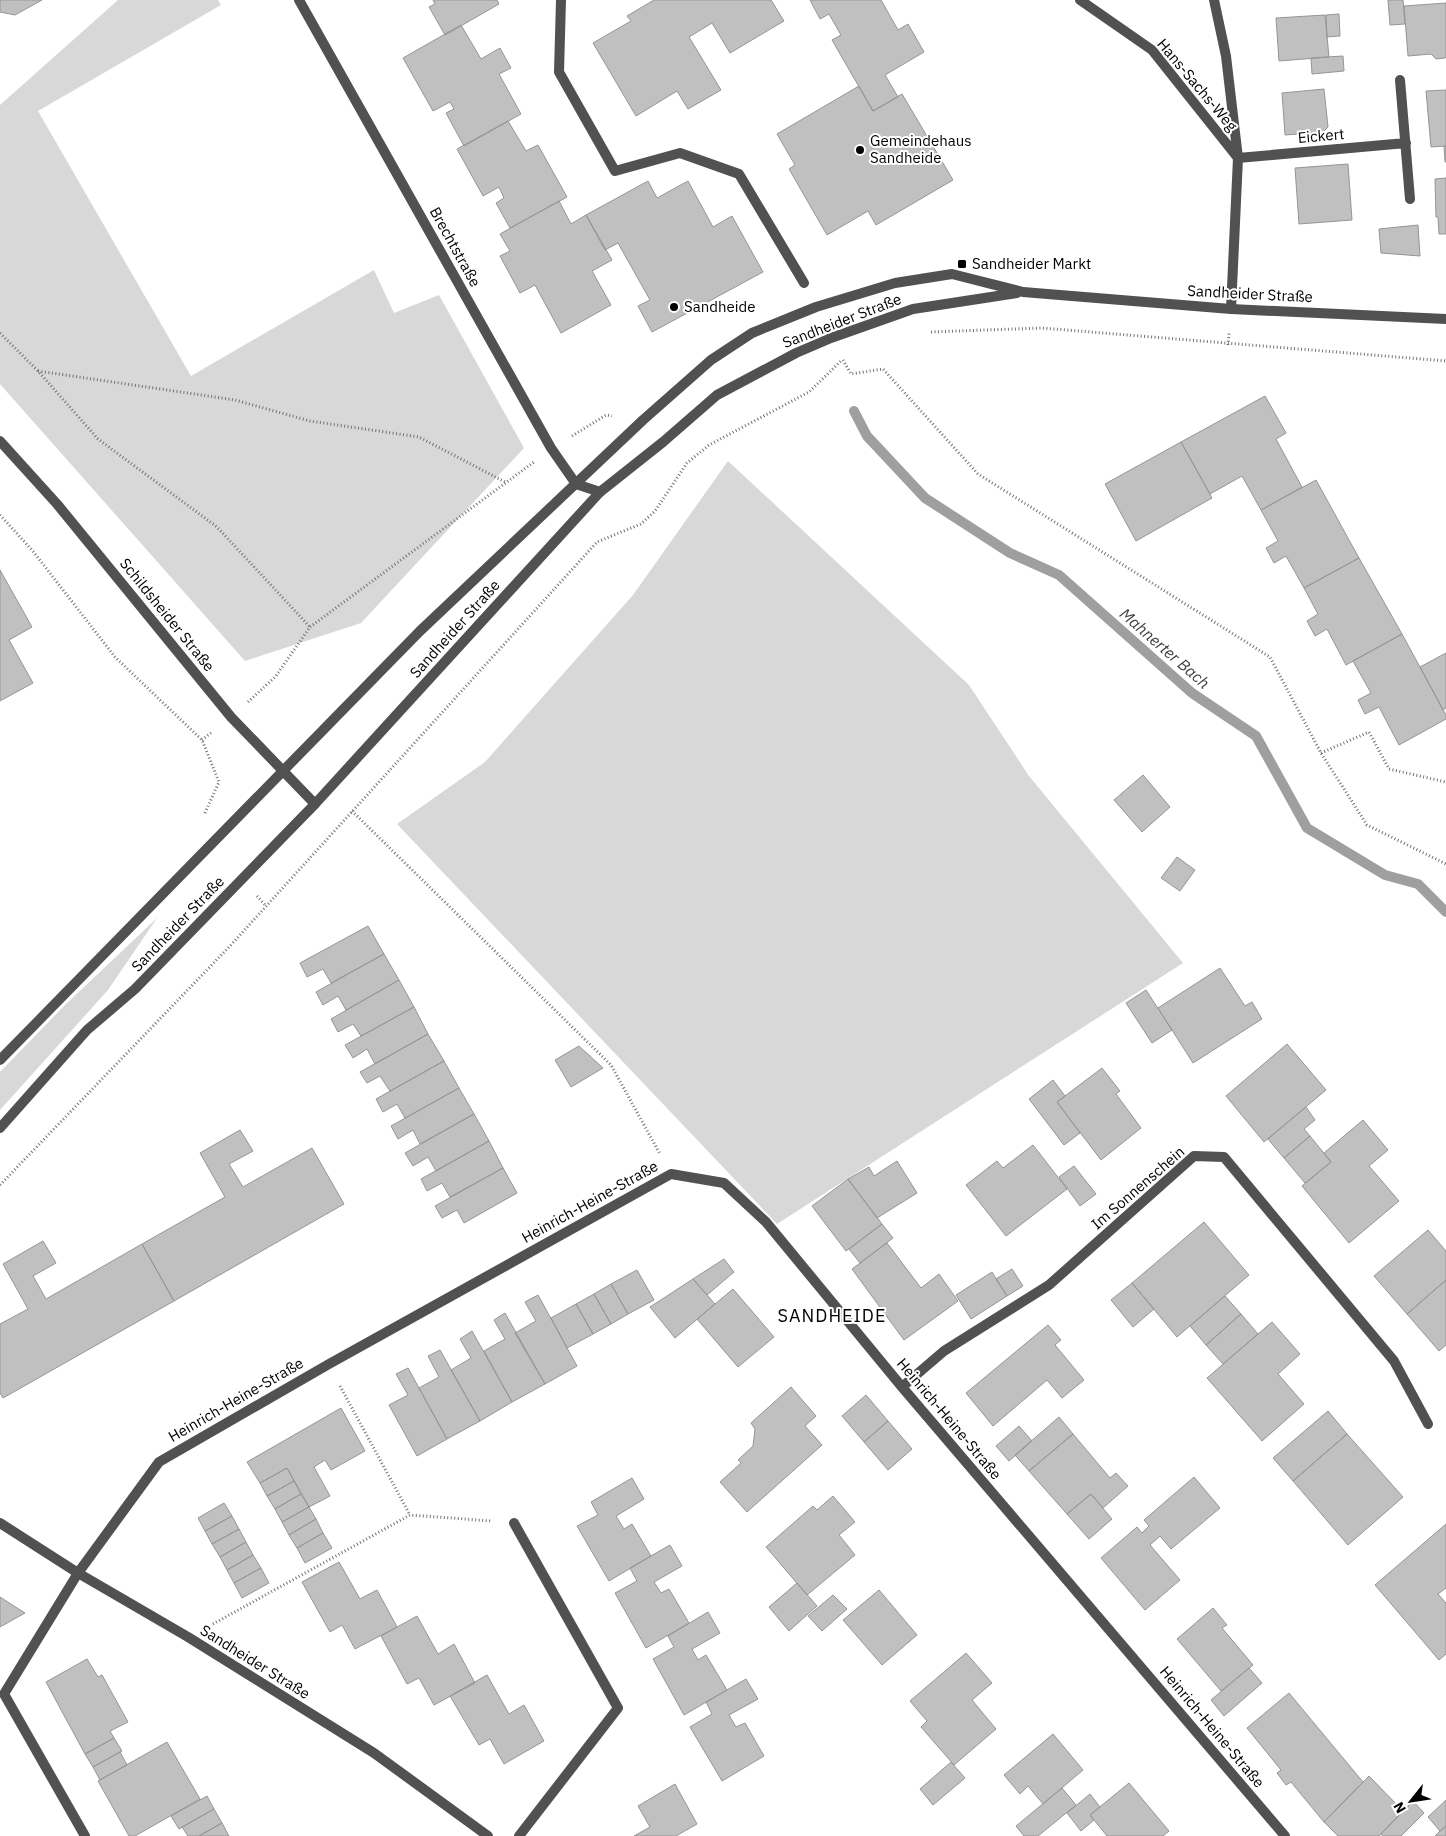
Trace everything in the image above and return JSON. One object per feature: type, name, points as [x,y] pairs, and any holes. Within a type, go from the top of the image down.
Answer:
[{"type":"street","name":"Brechtstraße","points":[[299,0],[551,448],[576,484]]},
{"type":"street","points":[[561,0],[559,72],[614,171],[680,153],[739,174],[804,283]]},
{"type":"street","name":"Hans-Sachs-Weg","points":[[1080,0],[1152,50],[1238,158]]},
{"type":"street","points":[[1214,0],[1226,56],[1238,158],[1231,309]]},
{"type":"street","points":[[1400,80],[1410,199]]},
{"type":"street","name":"Eickert","points":[[1238,158],[1406,143]]},
{"type":"street","name":"Sandheider Straße","points":[[0,1060],[420,631],[643,420],[711,360],[752,333],[816,307],[895,283],[952,274],[1023,292],[1231,309],[1446,318]]},
{"type":"street","name":"Sandheider Straße","points":[[0,1128],[87,1030],[135,989],[314,804],[600,492],[717,396],[796,353],[831,338],[913,309],[1023,292]]},
{"type":"street","name":"Schildsheider Straße","points":[[0,441],[57,504],[231,717],[314,804]]},
{"type":"street","points":[[576,484],[600,492]]},
{"type":"street","name":"Im Sonnenschein","points":[[902,1388],[944,1351],[1050,1285],[1194,1156],[1224,1157],[1394,1361],[1428,1424]]},
{"type":"street","name":"Heinrich-Heine-Straße","points":[[85,1836],[4,1694],[78,1573],[159,1462],[329,1364],[671,1174],[724,1183],[766,1222],[902,1388],[1285,1836]]},
{"type":"street","name":"Sandheider Straße","points":[[0,1523],[78,1573],[188,1637],[374,1753],[488,1836]]},
{"type":"street","points":[[514,1523],[618,1708],[519,1836]]},
{"type":"path","points":[[925,333],[1042,328],[1228,345],[1446,361]]},
{"type":"path","points":[[0,333],[38,371],[98,440],[216,527],[310,627]]},
{"type":"path","points":[[0,1185],[223,953],[597,542],[642,524],[655,512],[687,463],[709,445],[809,392],[843,360],[852,357]]},
{"type":"path","points":[[883,369],[978,474],[1270,657],[1321,752],[1367,825],[1446,864]]},
{"type":"path","points":[[38,371],[235,400],[310,421],[419,437],[507,483]]},
{"type":"path","points":[[264,688],[276,676],[310,627],[507,483],[551,448],[606,415],[643,420]]},
{"type":"path","points":[[0,514],[32,550],[115,657],[202,740],[218,782],[200,823]]},
{"type":"path","points":[[1321,752],[1369,732],[1389,769],[1446,782]]},
{"type":"path","points":[[352,811],[611,1065],[671,1174]]},
{"type":"path","points":[[329,1364],[410,1515]]},
{"type":"path","points":[[188,1637],[410,1515],[514,1523]]},
{"type":"shaded area","points":[[118,0],[218,0],[221,5],[38,111],[191,376],[374,270],[394,313],[439,295],[524,448],[361,623],[245,661],[0,384],[0,105]]},
{"type":"shaded area","points":[[728,461],[969,685],[1029,776],[1183,963],[777,1224],[397,824],[485,762],[633,595]]},
{"type":"shaded area","points":[[157,918],[108,990],[0,1110],[0,1072],[65,1005]]},
{"type":"building","points":[[0,0],[42,0],[15,15],[0,12]]},
{"type":"building","points":[[433,0],[497,0],[499,4],[445,35],[429,7],[435,4]]},
{"type":"building","points":[[654,0],[771,0],[784,21],[730,53],[712,23],[689,37],[721,90],[688,109],[677,91],[636,116],[593,43],[631,21],[627,16]]},
{"type":"building","points":[[810,0],[881,0],[898,30],[908,24],[924,52],[885,75],[898,97],[873,111],[832,40],[841,35],[829,14],[820,19]]},
{"type":"building","points":[[1388,0],[1403,0],[1405,24],[1390,25]]},
{"type":"building","points":[[1446,3],[1446,57],[1436,59],[1431,54],[1408,56],[1404,6]]},
{"type":"building","points":[[1339,14],[1340,36],[1327,37],[1326,15]]},
{"type":"building","points":[[1325,15],[1329,57],[1279,61],[1276,18]]},
{"type":"building","points":[[461,25],[481,59],[500,48],[511,68],[499,74],[521,114],[464,146],[446,113],[454,109],[450,102],[433,111],[403,58]]},
{"type":"building","points":[[1343,56],[1344,71],[1312,74],[1311,58]]},
{"type":"building","name":"Gemeindehaus Sandheide","points":[[859,86],[873,111],[902,94],[953,180],[876,225],[868,211],[827,235],[789,169],[795,165],[777,134]]},
{"type":"building","points":[[1324,89],[1328,127],[1323,132],[1285,135],[1282,93]]},
{"type":"building","points":[[1446,90],[1446,146],[1431,147],[1426,91]]},
{"type":"building","points":[[508,121],[526,151],[538,145],[567,197],[510,228],[496,203],[504,198],[499,187],[483,196],[457,149]]},
{"type":"building","points":[[1444,146],[1446,146],[1446,162],[1445,162]]},
{"type":"building","points":[[1348,164],[1352,220],[1299,224],[1295,168]]},
{"type":"building","points":[[1446,178],[1446,234],[1439,234],[1438,217],[1436,217],[1435,179]]},
{"type":"building","points":[[648,181],[657,198],[688,181],[713,227],[732,216],[763,272],[652,332],[638,306],[650,300],[618,243],[605,250],[586,215]]},
{"type":"building","points":[[559,201],[571,224],[586,215],[612,260],[592,271],[611,305],[561,333],[535,285],[520,293],[500,256],[510,251],[500,234]]},
{"type":"building","points":[[1418,225],[1420,256],[1381,253],[1379,229]]},
{"type":"building","points":[[1265,396],[1286,433],[1276,439],[1302,487],[1261,510],[1242,476],[1210,494],[1181,442]]},
{"type":"building","points":[[1181,442],[1212,498],[1136,541],[1105,484]]},
{"type":"building","points":[[1316,480],[1359,558],[1304,588],[1286,556],[1274,563],[1266,548],[1278,541],[1261,510]]},
{"type":"building","points":[[1359,558],[1402,634],[1346,665],[1327,629],[1315,636],[1307,621],[1318,614],[1304,588]]},
{"type":"building","points":[[0,570],[32,627],[9,640],[33,683],[0,701]]},
{"type":"building","points":[[1402,634],[1446,715],[1446,719],[1399,745],[1379,707],[1365,714],[1358,700],[1371,693],[1353,661]]},
{"type":"building","points":[[1446,653],[1446,708],[1443,710],[1420,667]]},
{"type":"building","points":[[1143,775],[1170,807],[1142,832],[1114,800]]},
{"type":"building","points":[[1177,857],[1195,870],[1180,891],[1161,878]]},
{"type":"building","points":[[368,926],[384,954],[331,983],[323,969],[307,977],[300,963]]},
{"type":"building","points":[[384,954],[399,980],[346,1010],[338,996],[323,1005],[316,992]]},
{"type":"building","points":[[1220,968],[1245,1006],[1252,1002],[1262,1019],[1193,1063],[1158,1008]]},
{"type":"building","points":[[399,980],[414,1007],[361,1036],[353,1024],[338,1032],[331,1019]]},
{"type":"building","points":[[1146,990],[1172,1030],[1152,1043],[1126,1003]]},
{"type":"building","points":[[414,1007],[428,1034],[375,1064],[367,1049],[353,1058],[345,1045]]},
{"type":"building","points":[[428,1034],[444,1061],[390,1091],[380,1076],[367,1083],[360,1072]]},
{"type":"building","points":[[1287,1044],[1326,1090],[1264,1142],[1226,1096]]},
{"type":"building","points":[[579,1046],[603,1068],[571,1087],[555,1060]]},
{"type":"building","points":[[444,1061],[459,1088],[405,1118],[397,1104],[383,1112],[376,1099]]},
{"type":"building","points":[[1102,1068],[1120,1091],[1116,1094],[1141,1128],[1101,1160],[1057,1102]]},
{"type":"building","points":[[1053,1080],[1065,1096],[1057,1102],[1080,1133],[1064,1145],[1029,1099]]},
{"type":"building","points":[[459,1088],[474,1114],[420,1144],[413,1130],[398,1139],[391,1126]]},
{"type":"building","points":[[1306,1107],[1315,1120],[1304,1129],[1310,1136],[1284,1158],[1268,1139]]},
{"type":"building","points":[[474,1114],[489,1141],[436,1171],[428,1157],[413,1166],[405,1153]]},
{"type":"building","points":[[1363,1120],[1388,1150],[1369,1166],[1399,1201],[1349,1243],[1302,1186],[1331,1162],[1324,1153]]},
{"type":"building","points":[[240,1130],[253,1151],[229,1164],[243,1187],[312,1148],[344,1204],[174,1301],[142,1244],[225,1197],[200,1153]]},
{"type":"building","points":[[1310,1136],[1331,1162],[1305,1183],[1284,1158]]},
{"type":"building","points":[[489,1141],[503,1168],[450,1197],[442,1183],[427,1191],[421,1179]]},
{"type":"building","points":[[1033,1145],[1067,1189],[1006,1236],[966,1185],[997,1161],[1003,1168]]},
{"type":"building","points":[[897,1161],[917,1193],[877,1218],[848,1179],[869,1167],[874,1176]]},
{"type":"building","points":[[1074,1166],[1096,1194],[1080,1206],[1059,1177]]},
{"type":"building","points":[[503,1168],[517,1193],[464,1223],[457,1210],[442,1218],[435,1206]]},
{"type":"building","points":[[848,1179],[882,1224],[846,1251],[812,1206]]},
{"type":"building","points":[[1204,1222],[1249,1275],[1177,1337],[1132,1283]]},
{"type":"building","points":[[882,1224],[893,1238],[860,1263],[849,1249]]},
{"type":"building","points":[[1428,1230],[1446,1251],[1446,1280],[1407,1314],[1374,1276]]},
{"type":"building","points":[[43,1241],[56,1263],[33,1276],[46,1299],[142,1244],[174,1301],[3,1398],[0,1393],[0,1324],[28,1309],[3,1264]]},
{"type":"building","points":[[887,1243],[921,1288],[939,1274],[958,1301],[904,1340],[852,1269]]},
{"type":"building","points":[[724,1259],[734,1272],[707,1295],[693,1279]]},
{"type":"building","points":[[1012,1269],[1023,1286],[1007,1296],[996,1279]]},
{"type":"building","points":[[637,1270],[654,1300],[628,1314],[611,1284]]},
{"type":"building","points":[[992,1272],[1007,1296],[971,1319],[956,1295]]},
{"type":"building","points":[[693,1279],[715,1304],[675,1338],[650,1307]]},
{"type":"building","points":[[1446,1280],[1446,1345],[1439,1351],[1407,1314]]},
{"type":"building","points":[[1132,1283],[1154,1309],[1133,1327],[1111,1300]]},
{"type":"building","points":[[611,1284],[628,1314],[611,1324],[594,1294]]},
{"type":"building","points":[[733,1289],[774,1337],[738,1367],[697,1319]]},
{"type":"building","points":[[594,1294],[611,1324],[593,1334],[576,1304]]},
{"type":"building","points":[[538,1295],[577,1366],[545,1384],[515,1333],[536,1321],[525,1302]]},
{"type":"building","points":[[1225,1296],[1241,1314],[1206,1345],[1190,1326]]},
{"type":"building","points":[[576,1304],[593,1334],[567,1348],[551,1318]]},
{"type":"building","points":[[505,1313],[545,1384],[512,1402],[484,1351],[505,1339],[494,1320]]},
{"type":"building","points":[[1241,1314],[1258,1334],[1223,1364],[1206,1345]]},
{"type":"building","points":[[1272,1322],[1300,1354],[1278,1374],[1304,1404],[1262,1441],[1207,1378]]},
{"type":"building","points":[[1048,1325],[1061,1340],[1055,1345],[1084,1380],[1062,1398],[1047,1380],[993,1426],[966,1393]]},
{"type":"building","points":[[472,1331],[512,1402],[480,1421],[451,1370],[471,1358],[460,1339]]},
{"type":"building","points":[[440,1350],[480,1421],[447,1439],[419,1388],[439,1377],[428,1356]]},
{"type":"building","points":[[408,1368],[447,1439],[417,1456],[389,1405],[408,1395],[396,1374]]},
{"type":"building","points":[[791,1387],[816,1416],[805,1426],[822,1445],[747,1512],[720,1482],[741,1463],[738,1460],[753,1446],[755,1429],[751,1423]]},
{"type":"building","points":[[866,1395],[888,1421],[864,1442],[842,1416]]},
{"type":"building","points":[[341,1408],[365,1451],[331,1470],[325,1460],[314,1467],[330,1496],[309,1507],[287,1468],[260,1483],[247,1462]]},
{"type":"building","points":[[1328,1411],[1347,1434],[1293,1481],[1273,1458]]},
{"type":"building","points":[[1059,1417],[1073,1434],[1029,1471],[1015,1455]]},
{"type":"building","points":[[888,1421],[912,1449],[888,1470],[864,1442]]},
{"type":"building","points":[[1019,1426],[1032,1441],[1009,1461],[996,1446]]},
{"type":"building","points":[[1073,1434],[1110,1478],[1116,1473],[1128,1486],[1103,1508],[1091,1494],[1067,1514],[1029,1471]]},
{"type":"building","points":[[1347,1434],[1403,1497],[1348,1545],[1293,1481]]},
{"type":"building","points":[[287,1468],[294,1481],[267,1496],[260,1483]]},
{"type":"building","points":[[1194,1477],[1220,1508],[1171,1549],[1160,1536],[1150,1545],[1180,1580],[1145,1610],[1101,1558],[1137,1527],[1142,1533],[1149,1526],[1144,1520]]},
{"type":"building","points":[[632,1478],[644,1499],[616,1516],[624,1529],[632,1524],[651,1556],[609,1581],[577,1526],[598,1515],[591,1502]]},
{"type":"building","points":[[294,1481],[301,1494],[275,1509],[267,1496]]},
{"type":"building","points":[[301,1494],[309,1507],[282,1522],[275,1509]]},
{"type":"building","points":[[1091,1494],[1112,1519],[1089,1539],[1067,1514]]},
{"type":"building","points":[[833,1496],[855,1522],[839,1535],[855,1555],[807,1595],[766,1547],[813,1506],[817,1510]]},
{"type":"building","points":[[224,1503],[232,1516],[205,1531],[198,1518]]},
{"type":"building","points":[[309,1507],[316,1519],[289,1535],[282,1522]]},
{"type":"building","points":[[232,1516],[239,1529],[212,1544],[205,1531]]},
{"type":"building","points":[[316,1519],[323,1533],[297,1548],[289,1535]]},
{"type":"building","points":[[1446,1524],[1446,1588],[1438,1594],[1446,1603],[1446,1654],[1439,1660],[1375,1585]]},
{"type":"building","points":[[239,1529],[246,1542],[220,1557],[212,1544]]},
{"type":"building","points":[[323,1533],[332,1548],[305,1563],[297,1548]]},
{"type":"building","points":[[246,1542],[253,1555],[227,1570],[220,1557]]},
{"type":"building","points":[[670,1545],[682,1566],[654,1582],[661,1593],[669,1589],[689,1623],[646,1648],[615,1593],[637,1581],[630,1568]]},
{"type":"building","points":[[253,1555],[261,1568],[234,1583],[227,1570]]},
{"type":"building","points":[[339,1562],[360,1599],[377,1590],[397,1627],[355,1649],[342,1625],[330,1632],[302,1582]]},
{"type":"building","points":[[261,1568],[269,1583],[242,1598],[234,1583]]},
{"type":"building","points":[[797,1583],[817,1606],[789,1631],[769,1607]]},
{"type":"building","points":[[879,1590],[917,1635],[882,1665],[843,1620]]},
{"type":"building","points":[[833,1595],[847,1609],[822,1631],[808,1616]]},
{"type":"building","points":[[0,1597],[25,1613],[0,1627]]},
{"type":"building","points":[[1213,1608],[1227,1625],[1222,1628],[1253,1665],[1221,1691],[1177,1639]]},
{"type":"building","points":[[708,1612],[720,1633],[692,1649],[698,1660],[706,1655],[727,1690],[684,1715],[653,1659],[674,1647],[668,1636]]},
{"type":"building","points":[[417,1616],[438,1654],[454,1644],[475,1683],[434,1705],[419,1678],[407,1684],[381,1636]]},
{"type":"building","points":[[966,1653],[992,1683],[972,1700],[996,1729],[954,1765],[921,1727],[927,1721],[910,1701]]},
{"type":"building","points":[[87,1659],[98,1677],[102,1675],[128,1722],[110,1731],[114,1738],[85,1754],[46,1682]]},
{"type":"building","points":[[1249,1668],[1262,1683],[1224,1716],[1211,1700]]},
{"type":"building","points":[[487,1675],[509,1714],[524,1705],[544,1741],[504,1764],[490,1739],[479,1745],[450,1696]]},
{"type":"building","points":[[746,1679],[758,1699],[729,1715],[736,1727],[745,1723],[764,1756],[722,1781],[690,1727],[712,1714],[706,1702]]},
{"type":"building","points":[[1289,1693],[1363,1782],[1324,1822],[1291,1782],[1286,1785],[1277,1773],[1281,1770],[1247,1728]]},
{"type":"building","points":[[1053,1734],[1083,1770],[1043,1804],[1028,1786],[1020,1794],[1004,1775]]},
{"type":"building","points":[[114,1738],[122,1751],[93,1767],[85,1754]]},
{"type":"building","points":[[167,1742],[200,1799],[135,1836],[129,1836],[98,1781]]},
{"type":"building","points":[[120,1752],[127,1765],[100,1780],[93,1767]]},
{"type":"building","points":[[951,1762],[965,1778],[933,1805],[920,1789]]},
{"type":"building","points":[[1369,1776],[1403,1811],[1379,1836],[1338,1836],[1324,1822]]},
{"type":"building","points":[[1129,1783],[1169,1831],[1163,1836],[1107,1836],[1090,1815]]},
{"type":"building","points":[[675,1784],[697,1824],[676,1836],[634,1836],[650,1827],[638,1806]]},
{"type":"building","points":[[1062,1788],[1076,1805],[1038,1836],[1024,1836],[1016,1826]]},
{"type":"building","points":[[1090,1794],[1100,1807],[1090,1815],[1094,1820],[1081,1831],[1067,1813]]},
{"type":"building","points":[[207,1796],[214,1809],[179,1829],[171,1816]]},
{"type":"building","points":[[1446,1800],[1446,1826],[1440,1831],[1428,1817]]},
{"type":"building","points":[[1413,1801],[1424,1813],[1401,1836],[1383,1836],[1381,1834]]},
{"type":"building","points":[[214,1809],[222,1823],[199,1836],[188,1836],[182,1827]]},
{"type":"building","points":[[222,1823],[229,1836],[199,1836]]},
{"type":"building","points":[[1446,1826],[1446,1836],[1435,1836],[1440,1831]]},
{"type":"waterway","name":"Mahnerter Bach","points":[[854,411],[867,436],[925,498],[1010,553],[1059,575],[1192,693],[1256,736],[1307,828],[1385,875],[1418,884],[1446,912]]},
{"type":"place","name":"Gemeindehaus Sandheide","points":[[860,150]]},
{"type":"place","name":"Sandheider Markt","points":[[962,264]]},
{"type":"place","name":"Sandheide","points":[[674,307]]},
{"type":"district","name":"SANDHEIDE","points":[[832,1316]]}]
